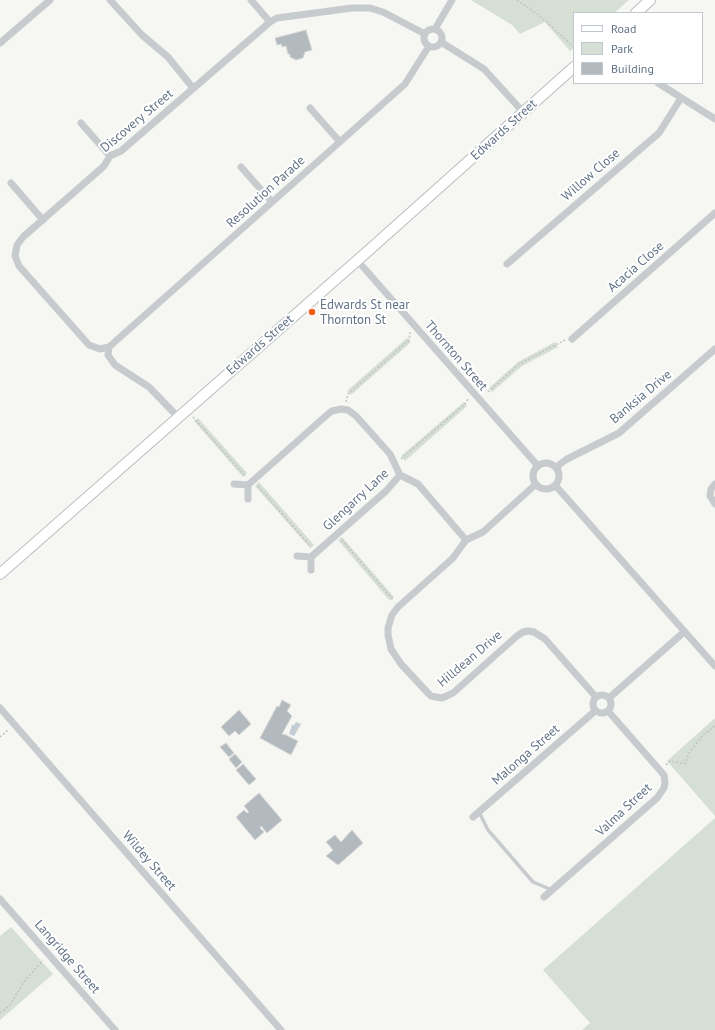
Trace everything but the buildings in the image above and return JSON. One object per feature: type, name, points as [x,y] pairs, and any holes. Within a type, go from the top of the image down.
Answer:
[{"type":"main road","points":[[637,12],[650,0]]},
{"type":"main road","name":"Edwards Street","points":[[0,574],[524,113],[573,68]]},
{"type":"street","points":[[0,43],[50,0]]},
{"type":"street","points":[[110,0],[142,35],[168,57],[193,88]]},
{"type":"street","points":[[251,0],[270,22]]},
{"type":"street","points":[[351,0],[352,8]]},
{"type":"street","points":[[436,29],[452,0]]},
{"type":"street","name":"Discovery Street","points":[[109,347],[100,349],[89,345],[19,266],[15,256],[17,245],[23,237],[104,166],[110,156],[121,151],[270,22],[283,16],[352,8],[370,8],[383,12],[425,34]]},
{"type":"street","points":[[436,29],[441,34],[441,42],[437,46],[429,46],[425,42],[425,34],[429,30],[436,29]]},
{"type":"street","points":[[441,42],[484,69],[524,113]]},
{"type":"street","name":"Resolution Parade","points":[[109,347],[405,84],[429,46]]},
{"type":"street","points":[[660,84],[715,119]]},
{"type":"street","name":"Willow Close","points":[[507,264],[659,133],[681,98]]},
{"type":"street","points":[[310,108],[340,142]]},
{"type":"street","points":[[81,123],[110,156]]},
{"type":"street","points":[[241,167],[272,202]]},
{"type":"street","points":[[11,183],[43,220]]},
{"type":"street","name":"Acacia Close","points":[[572,339],[715,213]]},
{"type":"street","name":"Thornton Street","points":[[357,260],[538,466]]},
{"type":"street","points":[[109,347],[108,355],[115,365],[149,387],[178,417]]},
{"type":"street","name":"Banksia Drive","points":[[557,468],[567,459],[619,433],[715,349]]},
{"type":"street","points":[[234,484],[248,484],[328,414],[337,410],[352,412],[356,416],[390,454],[400,475]]},
{"type":"street","points":[[548,463],[557,468],[559,476],[555,485],[548,489],[536,484],[533,477],[535,469],[538,466],[548,463]]},
{"type":"street","name":"Glengarry Lane","points":[[311,557],[386,491],[400,475],[418,484],[466,540]]},
{"type":"street","points":[[248,484],[248,499]]},
{"type":"street","name":"Hilldean Drive","points":[[536,484],[483,532],[466,540],[453,558],[398,606],[392,615],[388,628],[391,649],[401,664],[431,696],[442,698],[448,696],[517,636],[528,631],[539,634],[545,639],[596,697]]},
{"type":"street","points":[[715,484],[711,489],[710,496],[715,504]]},
{"type":"street","points":[[555,485],[715,666]]},
{"type":"street","points":[[297,556],[311,557],[311,570]]},
{"type":"street","points":[[609,698],[684,632]]},
{"type":"street","points":[[601,694],[609,698],[611,706],[608,711],[603,714],[595,711],[592,704],[596,697],[601,694]]},
{"type":"street","name":"Wildey Street","points":[[0,708],[281,1030]]},
{"type":"street","name":"Malonga Street","points":[[473,817],[595,711]]},
{"type":"street","name":"Valma Street","points":[[544,897],[657,798],[664,788],[664,775],[608,711]]},
{"type":"street","name":"Langridge Street","points":[[0,899],[115,1030]]},
{"type":"lane","points":[[479,812],[488,830],[533,882],[552,890]]},
{"type":"path","points":[[517,0],[540,16],[573,46]]},
{"type":"path","points":[[345,410],[348,394],[410,340],[409,333],[415,327]]},
{"type":"path","points":[[488,392],[520,364],[562,341],[572,339]]},
{"type":"path","points":[[394,463],[404,458],[465,404],[473,393]]},
{"type":"path","points":[[337,534],[398,606]]},
{"type":"path","points":[[0,737],[14,724]]},
{"type":"path","points":[[660,770],[670,761],[685,764],[689,752],[703,735],[715,726]]},
{"type":"path","points":[[0,1013],[9,1006],[24,982],[48,954]]},
{"type":"green space","points":[[471,0],[629,0],[615,12],[573,12],[573,49],[570,51],[545,22],[520,34],[512,25]]},
{"type":"green space","points":[[407,338],[411,342],[351,395],[347,391]]},
{"type":"green space","points":[[555,342],[558,347],[522,366],[492,392],[489,388],[518,362]]},
{"type":"green space","points":[[464,402],[467,406],[405,461],[401,456]]},
{"type":"green space","points":[[198,418],[247,473],[243,477],[194,421]]},
{"type":"green space","points":[[259,482],[314,545],[310,548],[255,486]]},
{"type":"green space","points":[[342,537],[394,597],[390,601],[338,540]]},
{"type":"green space","points":[[715,718],[715,816],[667,761]]},
{"type":"green space","points":[[715,818],[715,1030],[582,1030],[590,1023],[543,970]]},
{"type":"green space","points":[[11,927],[53,974],[0,1020],[0,936]]},
{"type":"shaded area","points":[[296,722],[301,724],[294,736],[289,734],[292,725]]},
{"type":"place","name":"Edwards St near Thornton St","points":[[312,312]]}]
